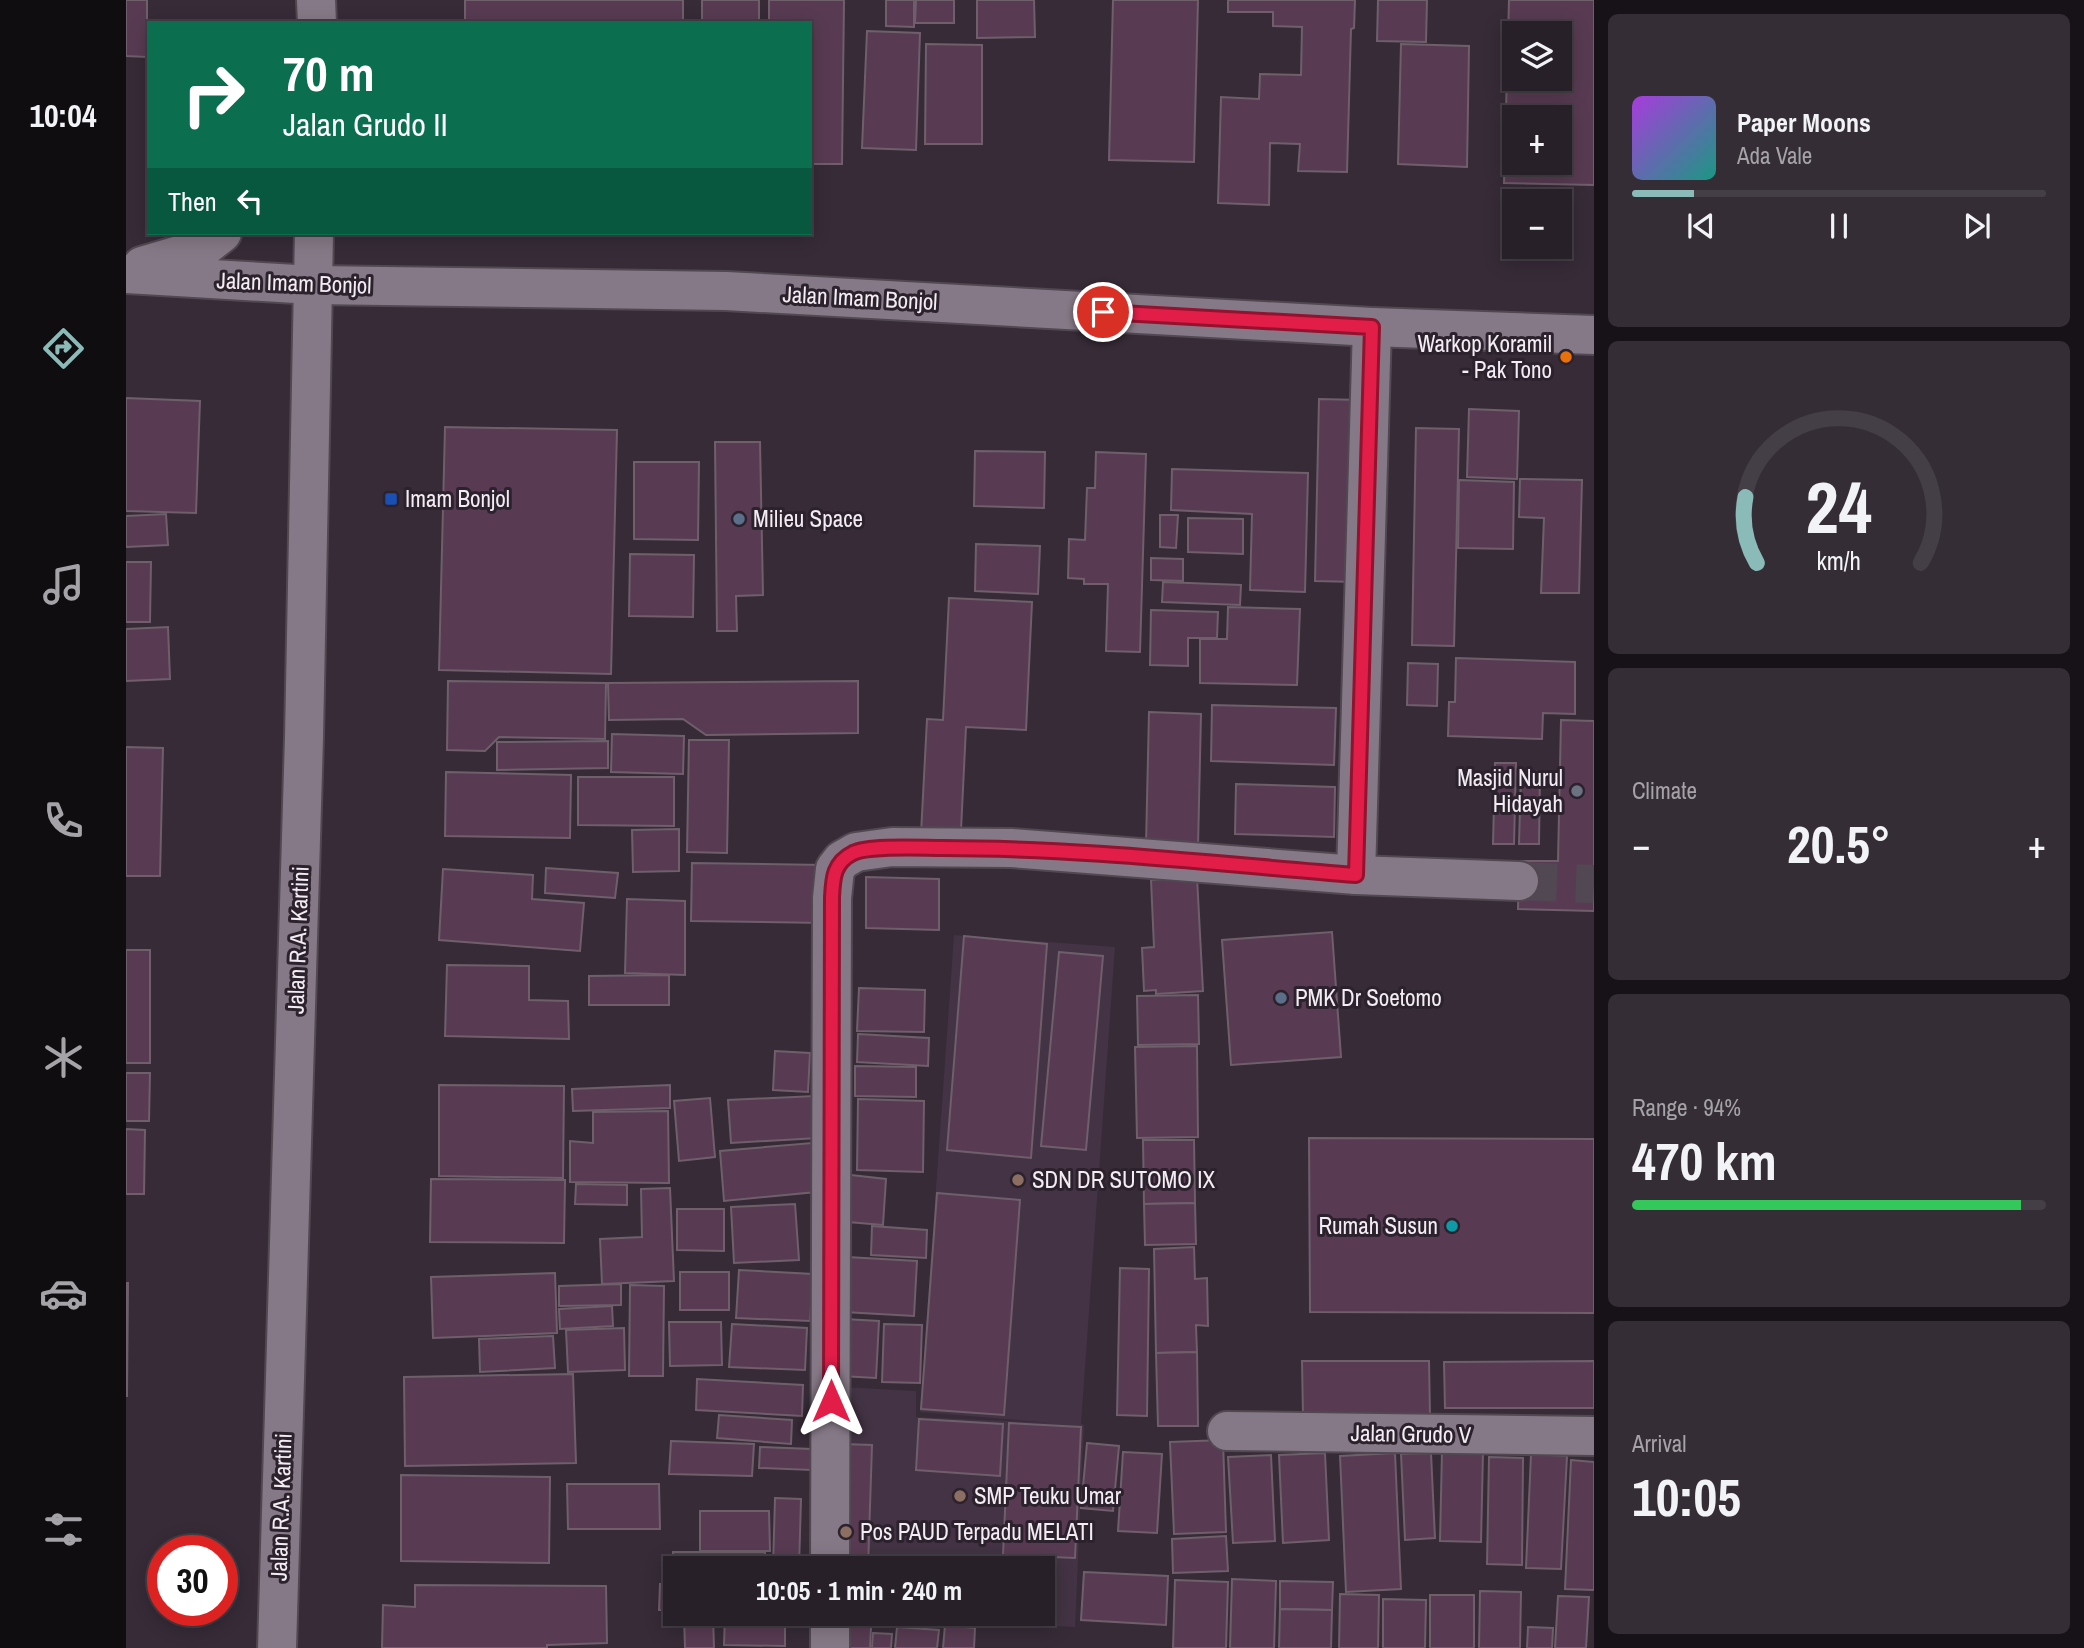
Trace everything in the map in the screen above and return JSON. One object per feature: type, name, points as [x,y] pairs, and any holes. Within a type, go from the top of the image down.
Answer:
[{"type":"street","points":[[316,0],[317,21]]},
{"type":"street","points":[[126,272],[203,248],[219,235]]},
{"type":"street","name":"Jalan R.A. Kartini","points":[[277,1648],[304,737],[314,235]]},
{"type":"street","name":"Jalan Imam Bonjol","points":[[126,272],[313,285],[726,290],[1372,327],[1594,335]]},
{"type":"street","points":[[1356,875],[1372,327]]},
{"type":"street","points":[[830,1556],[831,912],[833,879],[839,863],[856,852],[892,848],[1011,848],[1356,875],[1519,881]]},
{"type":"street","name":"Jalan Grudo V","points":[[1227,1431],[1594,1436]]},
{"type":"street","points":[[830,1626],[830,1648]]},
{"type":"shaded area","name":"SDN DR SUTOMO IX","points":[[954,935],[1115,947],[1081,1424],[1084,1425],[1075,1627],[1053,1626],[1055,1556],[836,1556],[842,1387],[916,1391],[916,1417],[1054,1423],[920,1412]]},
{"type":"building","points":[[126,0],[147,0],[147,57],[126,56]]},
{"type":"building","points":[[465,0],[683,0],[683,21],[465,21]]},
{"type":"building","points":[[702,0],[759,0],[759,21],[702,21]]},
{"type":"building","points":[[769,0],[844,0],[842,164],[812,164],[812,21],[769,21]]},
{"type":"building","points":[[886,0],[914,0],[914,27],[886,26]]},
{"type":"building","points":[[916,0],[954,0],[954,23],[915,23]]},
{"type":"building","points":[[977,0],[1034,0],[1035,37],[977,38]]},
{"type":"building","points":[[1113,0],[1198,0],[1194,162],[1109,160]]},
{"type":"building","points":[[1228,0],[1355,0],[1354,28],[1351,29],[1347,172],[1298,171],[1300,144],[1270,143],[1269,205],[1218,203],[1221,97],[1259,99],[1260,74],[1301,75],[1302,27],[1273,26],[1273,12],[1228,12]]},
{"type":"building","points":[[1378,0],[1427,0],[1426,42],[1377,41]]},
{"type":"building","points":[[1509,0],[1594,0],[1594,185],[1504,183],[1504,175],[1572,175],[1572,105],[1506,105],[1507,91],[1572,91],[1572,21],[1508,21]]},
{"type":"building","points":[[867,31],[920,33],[916,150],[862,148]]},
{"type":"building","points":[[926,44],[982,45],[982,144],[925,144]]},
{"type":"building","points":[[1401,44],[1469,46],[1467,167],[1398,164]]},
{"type":"building","points":[[126,398],[200,401],[196,513],[126,511]]},
{"type":"building","points":[[1319,399],[1361,400],[1356,582],[1315,581]]},
{"type":"building","points":[[1469,409],[1519,411],[1517,479],[1467,477]]},
{"type":"building","points":[[445,427],[617,430],[611,674],[439,670]]},
{"type":"building","points":[[1416,428],[1459,429],[1454,646],[1412,645]]},
{"type":"building","name":"Milieu Space","points":[[715,442],[760,442],[763,595],[736,596],[737,631],[717,631]]},
{"type":"building","points":[[975,451],[1045,452],[1044,508],[974,506]]},
{"type":"building","points":[[1096,452],[1146,454],[1140,652],[1106,651],[1108,584],[1084,584],[1084,579],[1068,578],[1069,539],[1085,540],[1087,488],[1095,488]]},
{"type":"building","points":[[634,462],[699,462],[698,540],[634,539]]},
{"type":"building","points":[[1172,469],[1308,473],[1305,592],[1250,590],[1252,514],[1171,510]]},
{"type":"building","points":[[1520,479],[1582,480],[1579,593],[1541,593],[1544,518],[1519,517]]},
{"type":"building","points":[[1459,480],[1514,482],[1513,549],[1458,548]]},
{"type":"building","points":[[166,514],[168,545],[126,547],[126,516]]},
{"type":"building","points":[[1160,515],[1178,515],[1176,548],[1160,547]]},
{"type":"building","points":[[1188,518],[1243,519],[1243,554],[1188,552]]},
{"type":"building","points":[[976,544],[1040,546],[1038,594],[975,591]]},
{"type":"building","points":[[630,554],[694,555],[693,617],[629,616]]},
{"type":"building","points":[[1151,558],[1183,559],[1183,581],[1151,580]]},
{"type":"building","points":[[126,562],[151,562],[150,622],[126,622]]},
{"type":"building","points":[[1163,582],[1241,585],[1240,605],[1162,602]]},
{"type":"building","points":[[949,598],[1032,602],[1026,730],[966,727],[961,830],[921,834],[927,719],[943,720]]},
{"type":"building","points":[[1228,607],[1300,609],[1297,685],[1200,683],[1200,639],[1227,639]]},
{"type":"building","points":[[1151,610],[1218,612],[1217,638],[1188,638],[1188,666],[1150,665]]},
{"type":"building","points":[[168,627],[170,679],[126,681],[126,629]]},
{"type":"building","points":[[1456,658],[1575,662],[1575,714],[1543,713],[1542,739],[1448,736],[1449,702],[1455,702]]},
{"type":"building","points":[[1408,663],[1438,664],[1437,706],[1407,705]]},
{"type":"building","points":[[448,681],[606,683],[605,739],[499,737],[485,751],[447,750]]},
{"type":"building","points":[[858,681],[858,733],[706,735],[683,719],[609,720],[608,683]]},
{"type":"building","points":[[1212,705],[1336,708],[1334,765],[1211,761]]},
{"type":"building","points":[[1149,712],[1201,714],[1198,847],[1146,845]]},
{"type":"building","name":"Masjid Nurul Hidayah","points":[[1561,720],[1594,721],[1594,911],[1518,909],[1519,861],[1558,861]]},
{"type":"building","points":[[612,734],[684,736],[683,774],[611,772]]},
{"type":"building","points":[[689,740],[729,740],[727,853],[687,852]]},
{"type":"building","points":[[608,741],[608,768],[497,770],[497,742]]},
{"type":"building","points":[[126,747],[163,748],[160,876],[126,876]]},
{"type":"building","points":[[1495,763],[1516,763],[1514,844],[1493,844]]},
{"type":"building","points":[[1521,771],[1540,771],[1539,844],[1519,844]]},
{"type":"building","points":[[446,772],[571,775],[570,838],[445,836]]},
{"type":"building","points":[[578,777],[674,777],[674,826],[578,825]]},
{"type":"building","points":[[1236,784],[1335,787],[1334,837],[1235,834]]},
{"type":"building","points":[[679,829],[679,871],[633,872],[632,830]]},
{"type":"building","points":[[692,863],[825,865],[825,923],[691,921]]},
{"type":"building","points":[[546,868],[618,873],[615,898],[545,893]]},
{"type":"building","points":[[443,869],[533,875],[532,899],[584,903],[580,951],[439,940]]},
{"type":"building","points":[[866,877],[939,879],[939,930],[866,928]]},
{"type":"building","points":[[1197,877],[1203,991],[1156,994],[1156,990],[1144,991],[1142,948],[1154,947],[1151,880]]},
{"type":"building","points":[[627,899],[685,901],[685,975],[625,973]]},
{"type":"building","name":"PMK Dr Soetomo","points":[[1332,932],[1341,1057],[1231,1065],[1222,940]]},
{"type":"building","points":[[964,936],[1047,944],[1031,1158],[947,1150]]},
{"type":"building","points":[[126,950],[150,950],[150,1063],[126,1063]]},
{"type":"building","points":[[1059,952],[1103,956],[1086,1150],[1041,1146]]},
{"type":"building","points":[[447,965],[529,966],[529,1000],[568,1001],[569,1039],[445,1036]]},
{"type":"building","points":[[669,975],[669,1005],[589,1005],[589,976]]},
{"type":"building","points":[[859,988],[925,990],[924,1032],[857,1031]]},
{"type":"building","points":[[1198,995],[1199,1044],[1138,1045],[1137,996]]},
{"type":"building","points":[[858,1034],[929,1038],[928,1066],[857,1062]]},
{"type":"building","points":[[1197,1046],[1198,1137],[1137,1138],[1135,1047]]},
{"type":"building","points":[[775,1051],[810,1053],[808,1092],[773,1090]]},
{"type":"building","points":[[855,1066],[916,1067],[916,1097],[855,1096]]},
{"type":"building","points":[[126,1073],[150,1073],[149,1121],[126,1121]]},
{"type":"building","points":[[439,1085],[564,1086],[563,1178],[439,1176]]},
{"type":"building","points":[[670,1085],[670,1108],[573,1111],[572,1089]]},
{"type":"building","points":[[815,1096],[818,1138],[731,1143],[728,1100]]},
{"type":"building","points":[[710,1098],[715,1157],[679,1161],[674,1101]]},
{"type":"building","points":[[858,1099],[924,1101],[923,1172],[857,1170]]},
{"type":"building","points":[[668,1111],[669,1183],[570,1182],[570,1141],[593,1143],[593,1112]]},
{"type":"building","points":[[126,1129],[145,1130],[144,1194],[126,1194]]},
{"type":"building","name":"Rumah Susun","points":[[1309,1138],[1594,1139],[1594,1313],[1310,1312]]},
{"type":"building","points":[[1143,1140],[1194,1140],[1195,1203],[1144,1204]]},
{"type":"building","points":[[812,1143],[816,1192],[724,1201],[720,1151]]},
{"type":"building","points":[[851,1175],[886,1179],[883,1225],[848,1222]]},
{"type":"building","points":[[431,1179],[565,1180],[564,1243],[430,1242]]},
{"type":"building","points":[[576,1184],[627,1185],[627,1205],[575,1204]]},
{"type":"building","points":[[670,1188],[674,1281],[602,1284],[600,1239],[642,1237],[641,1189]]},
{"type":"building","points":[[937,1193],[1020,1200],[1004,1415],[921,1409]]},
{"type":"building","points":[[1195,1203],[1196,1244],[1145,1245],[1144,1204]]},
{"type":"building","points":[[795,1204],[799,1260],[734,1263],[731,1207]]},
{"type":"building","points":[[677,1209],[724,1209],[724,1251],[677,1250]]},
{"type":"building","points":[[872,1226],[927,1230],[926,1258],[871,1255]]},
{"type":"building","points":[[1194,1247],[1195,1279],[1207,1278],[1208,1326],[1196,1325],[1197,1352],[1156,1353],[1154,1249]]},
{"type":"building","points":[[847,1257],[917,1261],[914,1316],[844,1312]]},
{"type":"building","points":[[1120,1268],[1149,1269],[1147,1416],[1117,1415]]},
{"type":"building","points":[[739,1270],[813,1274],[810,1321],[736,1318]]},
{"type":"building","points":[[680,1272],[729,1272],[729,1310],[680,1310]]},
{"type":"building","points":[[555,1273],[557,1333],[433,1338],[431,1277]]},
{"type":"building","points":[[128,1283],[127,1396],[126,1396]]},
{"type":"building","points":[[621,1284],[621,1305],[559,1306],[559,1286]]},
{"type":"building","points":[[630,1285],[664,1286],[663,1376],[629,1376]]},
{"type":"building","points":[[612,1306],[613,1326],[560,1329],[559,1309]]},
{"type":"building","points":[[844,1319],[879,1321],[876,1378],[841,1376]]},
{"type":"building","points":[[669,1322],[721,1322],[722,1365],[670,1366]]},
{"type":"building","points":[[732,1324],[807,1328],[805,1370],[729,1367]]},
{"type":"building","points":[[884,1324],[922,1325],[920,1383],[882,1382]]},
{"type":"building","points":[[624,1328],[625,1370],[568,1372],[566,1330]]},
{"type":"building","points":[[553,1336],[555,1368],[480,1372],[479,1339]]},
{"type":"building","points":[[1197,1352],[1198,1426],[1158,1426],[1156,1353]]},
{"type":"building","points":[[1302,1361],[1429,1361],[1430,1416],[1303,1416]]},
{"type":"building","points":[[1594,1361],[1594,1408],[1445,1408],[1444,1362]]},
{"type":"building","points":[[573,1374],[576,1463],[405,1466],[404,1377]]},
{"type":"building","points":[[697,1379],[803,1385],[802,1416],[696,1410]]},
{"type":"building","points":[[719,1415],[792,1420],[791,1444],[717,1438]]},
{"type":"building","points":[[919,1419],[1003,1424],[1000,1476],[916,1470]]},
{"type":"building","points":[[1009,1423],[1081,1427],[1075,1558],[1003,1555]]},
{"type":"building","points":[[1223,1440],[1226,1532],[1174,1534],[1170,1442]]},
{"type":"building","points":[[671,1441],[754,1444],[752,1476],[669,1474]]},
{"type":"building","points":[[1087,1443],[1119,1446],[1113,1511],[1081,1508]]},
{"type":"building","points":[[843,1444],[872,1445],[868,1556],[839,1556]]},
{"type":"building","points":[[760,1447],[812,1449],[812,1470],[759,1468]]},
{"type":"building","points":[[1442,1451],[1483,1451],[1481,1542],[1440,1541]]},
{"type":"building","points":[[1123,1452],[1162,1454],[1157,1533],[1118,1531]]},
{"type":"building","points":[[1325,1453],[1329,1540],[1283,1543],[1279,1455]]},
{"type":"building","points":[[1395,1453],[1401,1589],[1346,1592],[1340,1456]]},
{"type":"building","points":[[1431,1453],[1435,1538],[1405,1540],[1401,1454]]},
{"type":"building","points":[[1531,1454],[1567,1456],[1561,1569],[1526,1568]]},
{"type":"building","points":[[1271,1455],[1275,1541],[1233,1543],[1228,1457]]},
{"type":"building","points":[[1489,1457],[1523,1458],[1522,1565],[1487,1564]]},
{"type":"building","points":[[1571,1460],[1594,1462],[1594,1590],[1565,1589]]},
{"type":"building","points":[[401,1475],[550,1477],[549,1563],[401,1561]]},
{"type":"building","points":[[567,1484],[659,1484],[660,1529],[568,1529]]},
{"type":"building","points":[[775,1498],[801,1499],[799,1556],[773,1556]]},
{"type":"building","points":[[700,1511],[769,1511],[770,1551],[700,1551]]},
{"type":"building","points":[[1226,1536],[1228,1571],[1173,1573],[1172,1539]]},
{"type":"building","points":[[673,1552],[765,1552],[765,1556],[673,1556]]},
{"type":"building","points":[[1084,1572],[1168,1576],[1166,1625],[1081,1620]]},
{"type":"building","points":[[1232,1579],[1276,1581],[1274,1648],[1230,1648]]},
{"type":"building","points":[[1175,1580],[1228,1582],[1226,1648],[1173,1648]]},
{"type":"building","points":[[1280,1581],[1333,1582],[1332,1610],[1280,1609]]},
{"type":"building","points":[[660,1584],[663,1584],[663,1610],[659,1610]]},
{"type":"building","points":[[415,1585],[606,1586],[607,1643],[547,1645],[547,1648],[382,1648],[383,1605],[415,1607]]},
{"type":"building","points":[[1480,1591],[1521,1592],[1520,1648],[1479,1648]]},
{"type":"building","points":[[1340,1594],[1379,1595],[1378,1648],[1339,1648]]},
{"type":"building","points":[[1430,1595],[1474,1595],[1474,1648],[1430,1648]]},
{"type":"building","points":[[1558,1596],[1589,1597],[1586,1648],[1555,1648]]},
{"type":"building","points":[[1383,1599],[1426,1600],[1425,1648],[1383,1648]]},
{"type":"building","points":[[1280,1609],[1332,1610],[1331,1648],[1279,1648]]},
{"type":"building","points":[[684,1626],[713,1626],[714,1648],[685,1648]]},
{"type":"building","points":[[725,1626],[785,1626],[785,1646],[724,1645]]},
{"type":"building","points":[[837,1626],[871,1627],[870,1648],[836,1648]]},
{"type":"building","points":[[945,1626],[975,1628],[974,1648],[943,1648]]},
{"type":"building","points":[[897,1627],[939,1630],[937,1648],[895,1648]]},
{"type":"building","points":[[1528,1627],[1553,1628],[1552,1648],[1527,1648]]},
{"type":"building","points":[[873,1633],[892,1634],[891,1648],[872,1648]]},
{"type":"tunnel","points":[[1519,881],[1594,884]]},
{"type":"place","name":"Warkop Koramil - Pak Tono","points":[[1566,357]]},
{"type":"place","name":"Imam Bonjol","points":[[391,499]]},
{"type":"place","name":"Milieu Space","points":[[739,519]]},
{"type":"place","name":"Masjid Nurul Hidayah","points":[[1577,791]]},
{"type":"place","name":"PMK Dr Soetomo","points":[[1281,998]]},
{"type":"place","name":"SDN DR SUTOMO IX","points":[[1018,1180]]},
{"type":"place","name":"Rumah Susun","points":[[1452,1226]]},
{"type":"place","name":"SMP Teuku Umar","points":[[960,1496]]},
{"type":"place","name":"Pos PAUD Terpadu MELATI","points":[[846,1532]]},
{"type":"route","points":[[831,1401],[832,898],[833,879],[839,863],[856,852],[892,848],[1011,848],[1356,875],[1372,327],[1103,312]]}]
